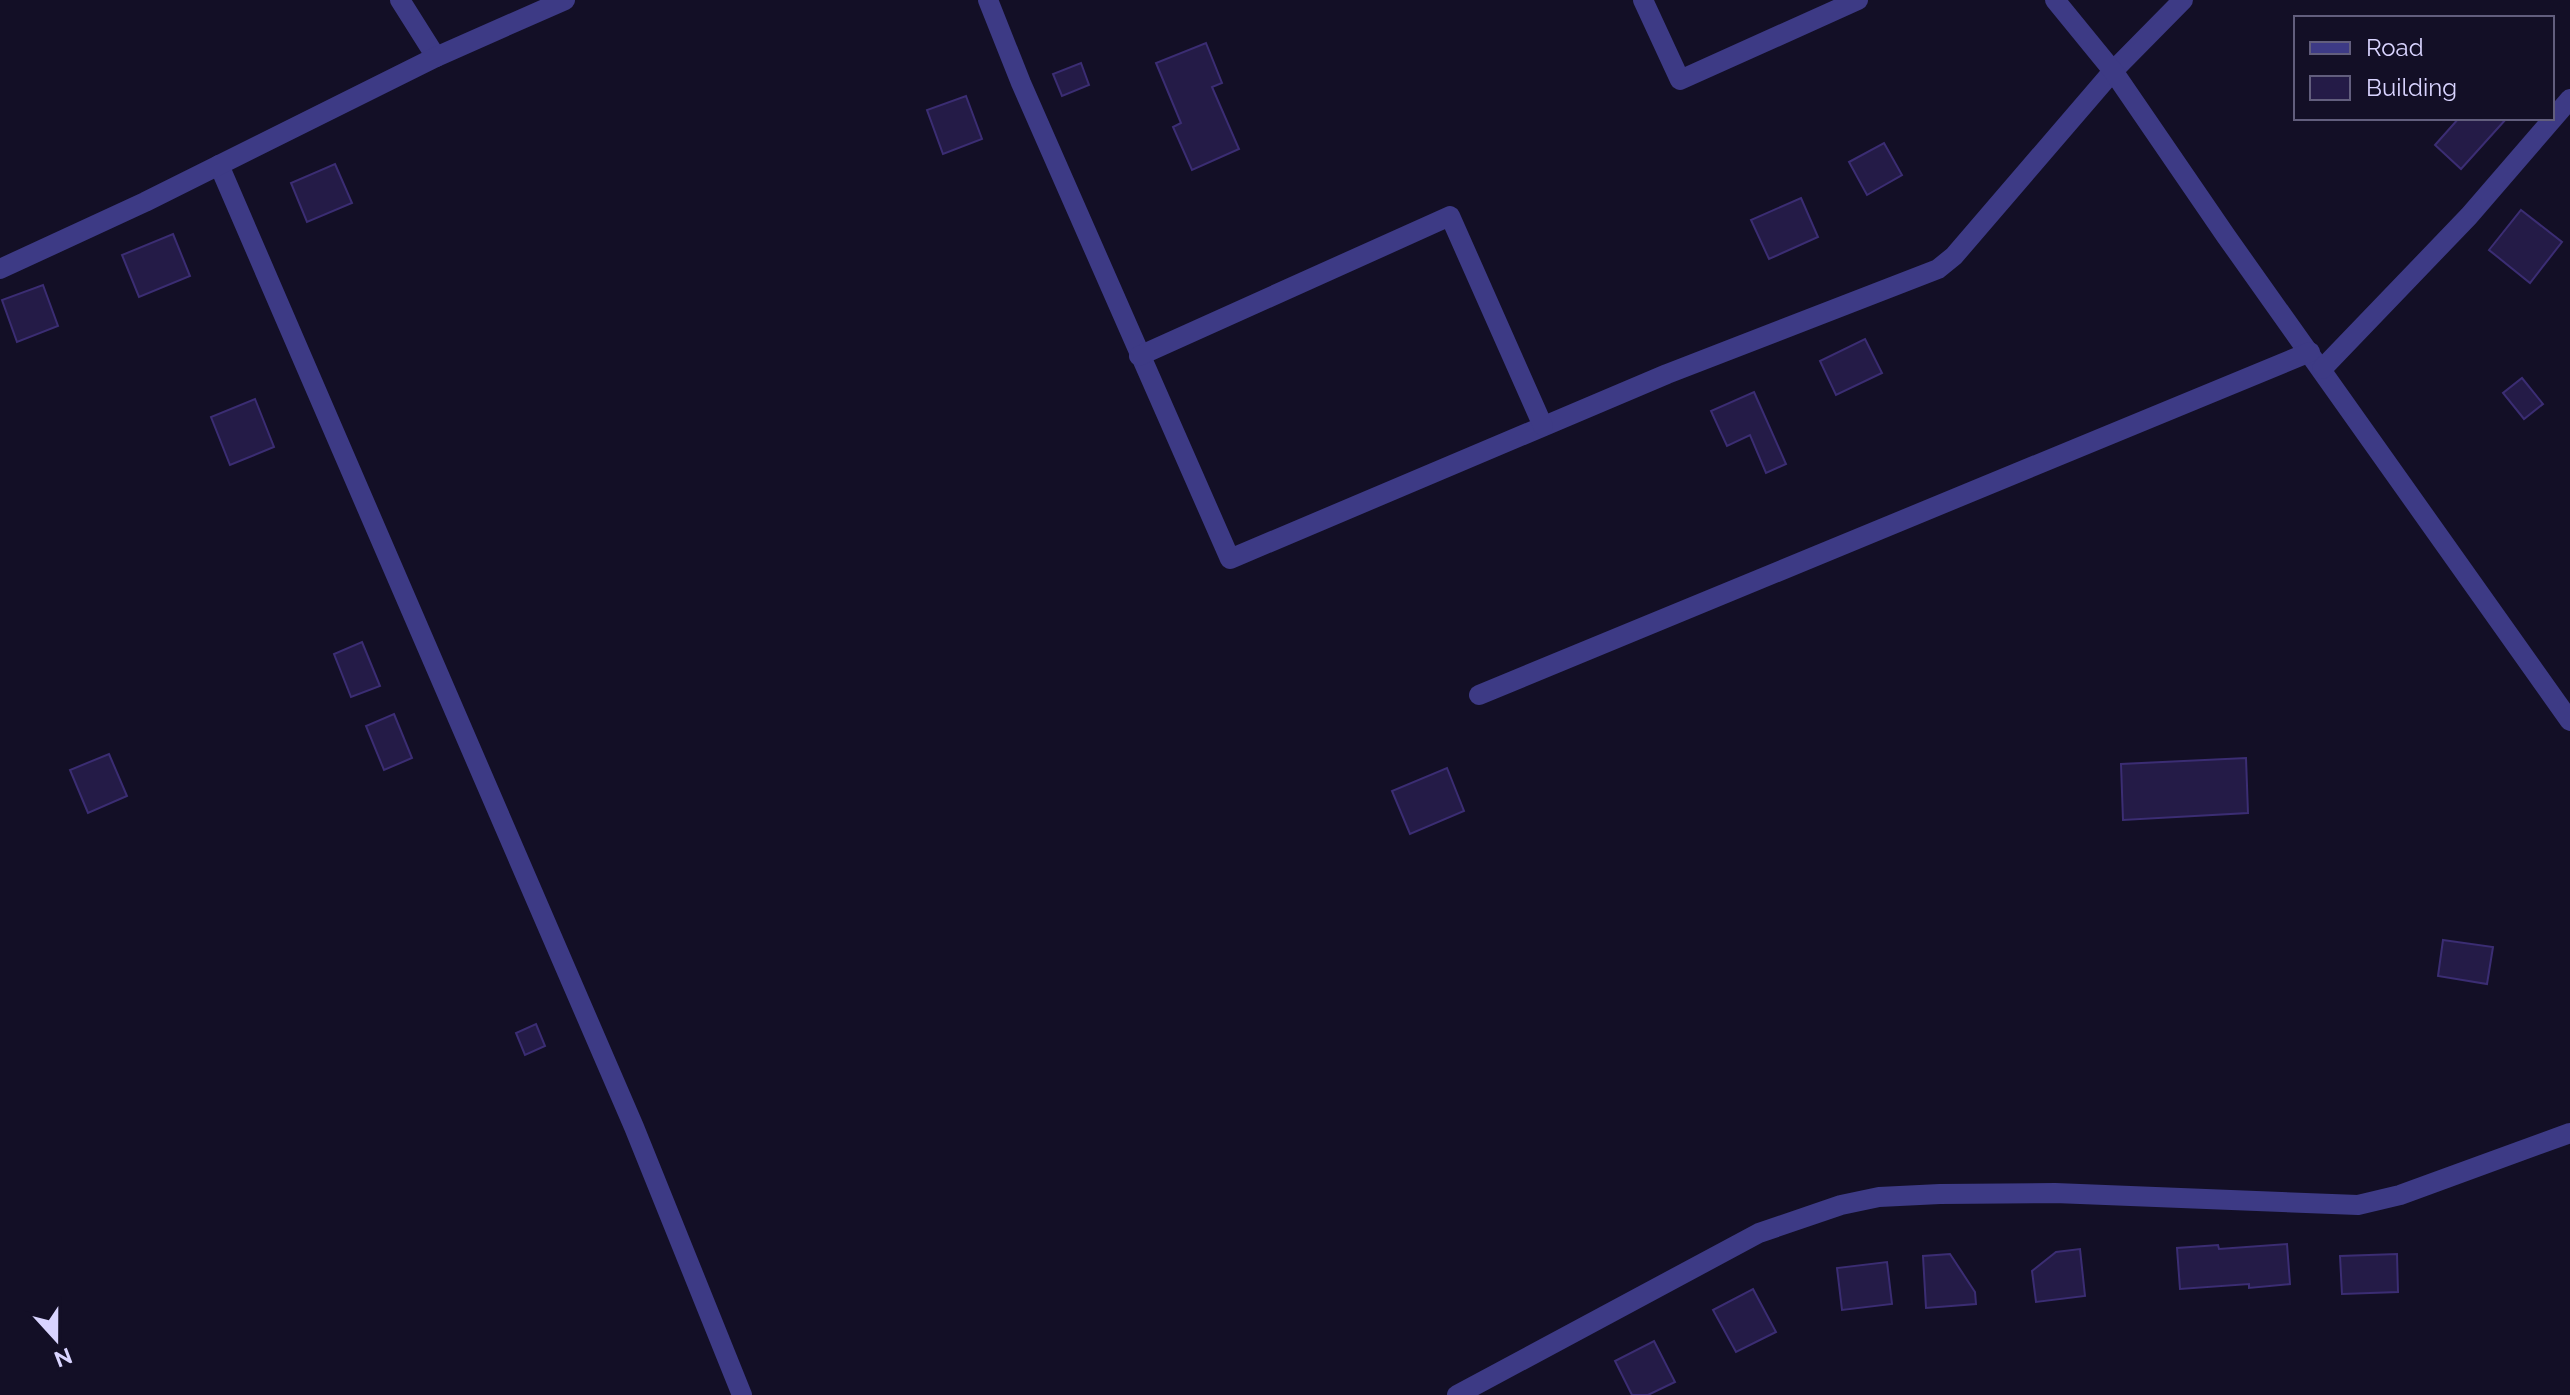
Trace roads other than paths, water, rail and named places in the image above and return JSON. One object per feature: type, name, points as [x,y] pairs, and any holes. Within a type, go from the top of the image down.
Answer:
[{"type":"street","points":[[400,0],[436,57]]},
{"type":"street","points":[[0,269],[145,202],[436,57],[565,0]]},
{"type":"street","points":[[988,0],[1139,356],[1230,559],[1667,374],[1938,269],[1954,256],[2113,71],[2183,0]]},
{"type":"street","points":[[1643,0],[1680,80],[1858,0]]},
{"type":"street","points":[[2055,0],[2113,71],[2226,236],[2570,721]]},
{"type":"street","points":[[2554,118],[2570,99]]},
{"type":"street","points":[[1479,695],[2316,360],[2469,216],[2552,120]]},
{"type":"street","points":[[219,165],[634,1127],[742,1395]]},
{"type":"street","points":[[1139,356],[1450,216],[1543,426]]},
{"type":"street","points":[[1457,1395],[1759,1233],[1841,1205],[1879,1197],[2055,1193],[2358,1205],[2400,1195],[2570,1133]]}]
